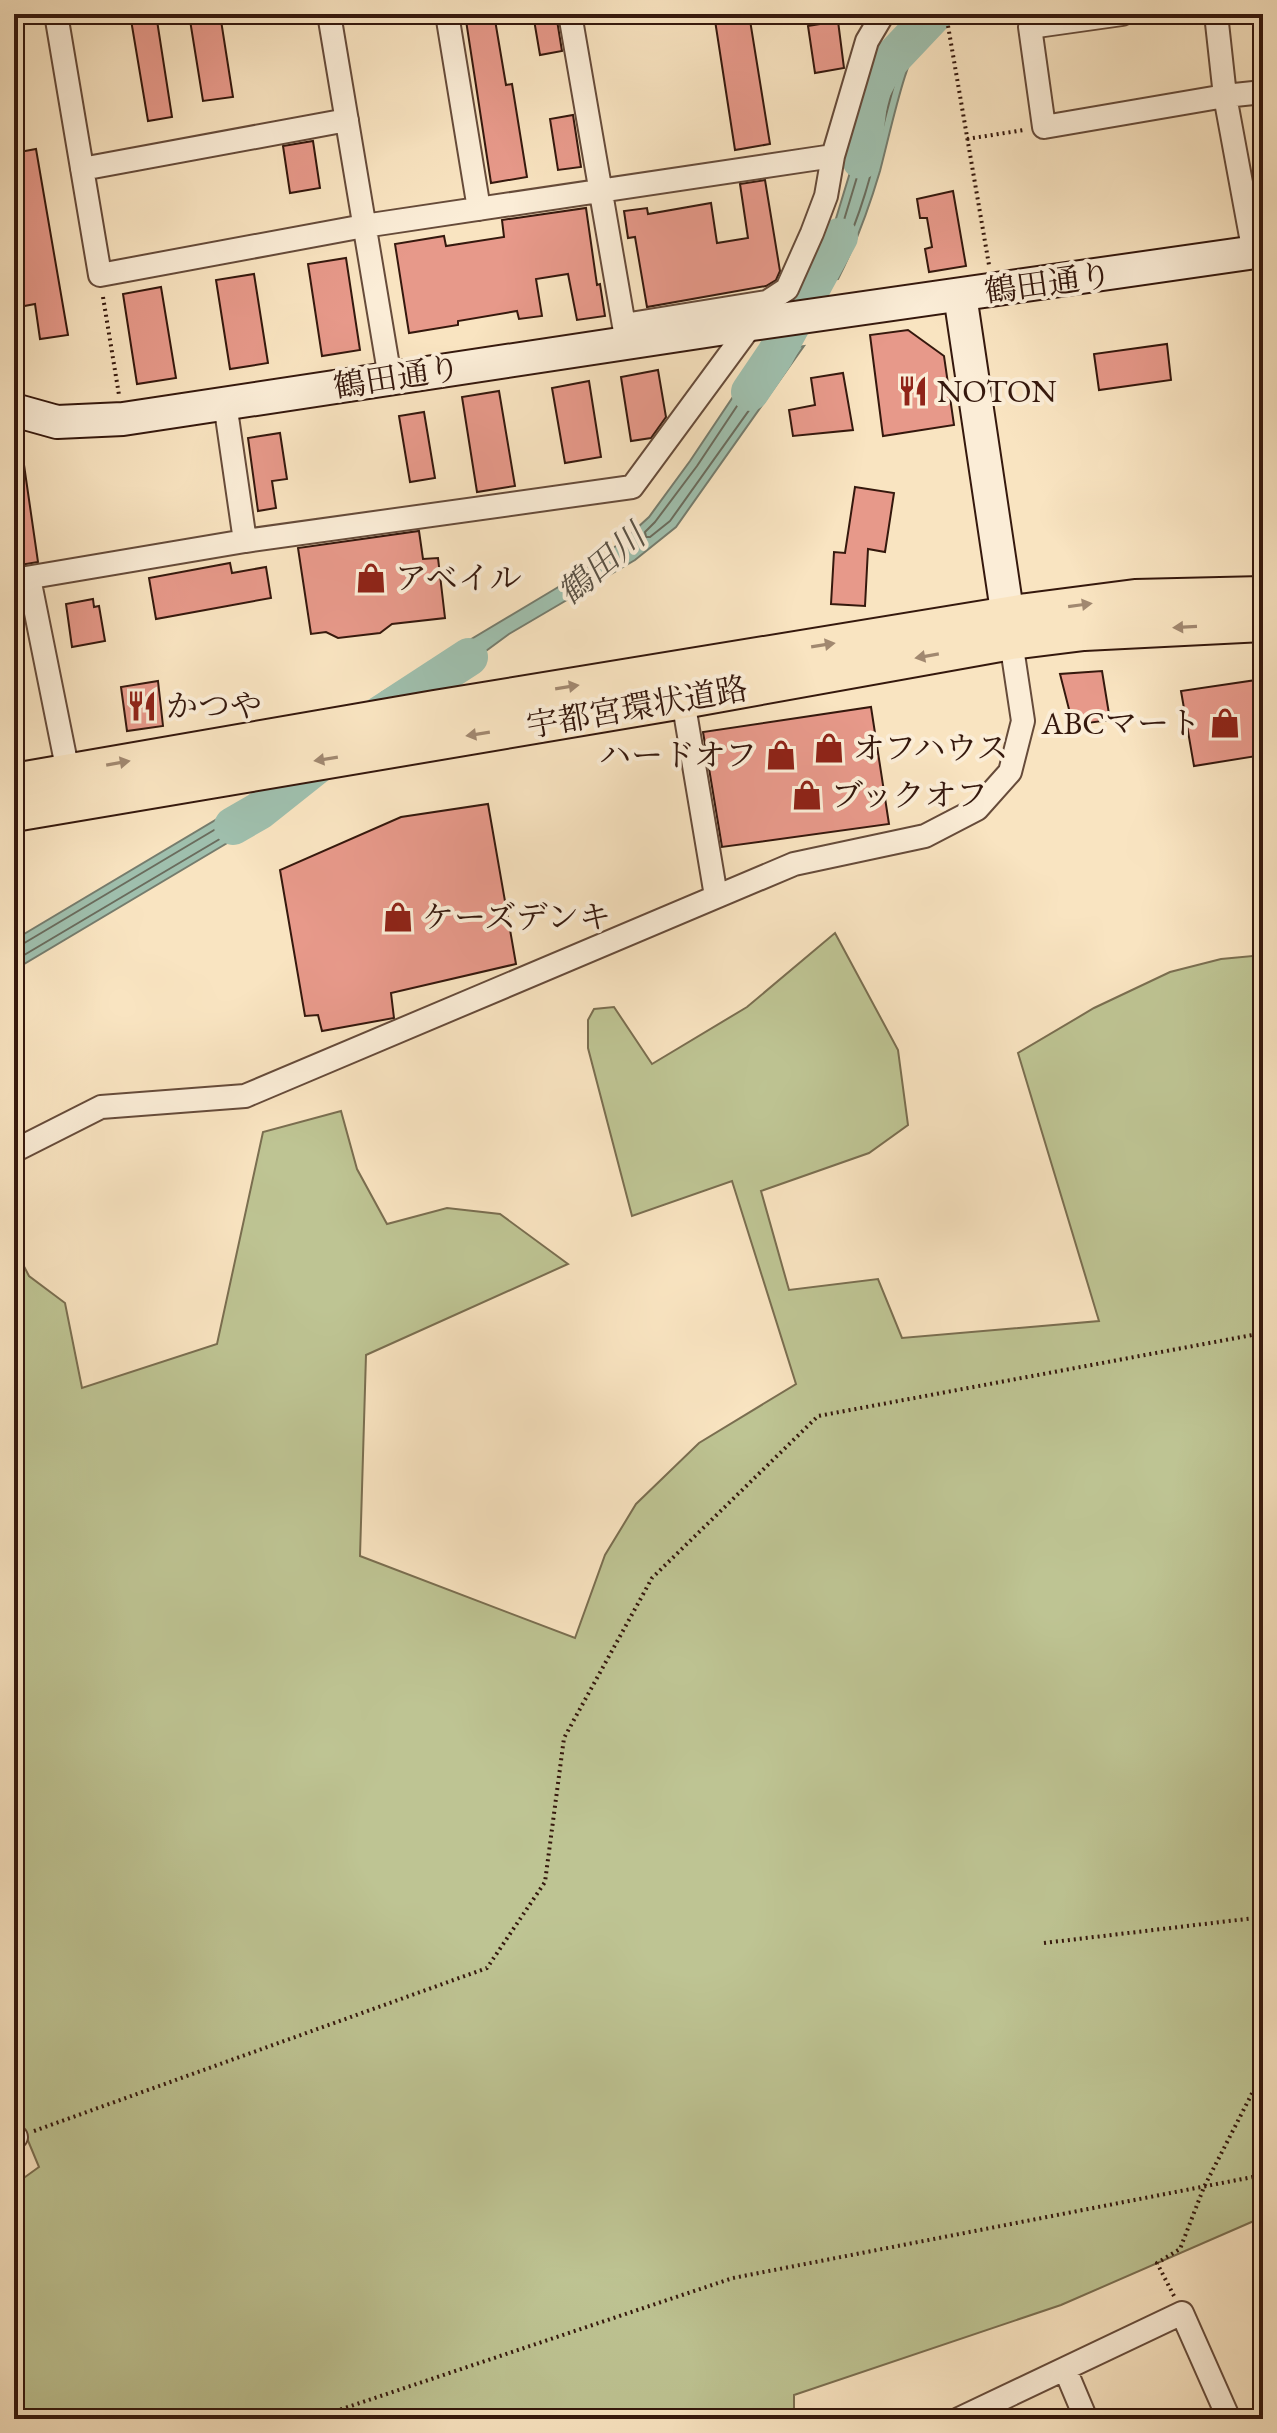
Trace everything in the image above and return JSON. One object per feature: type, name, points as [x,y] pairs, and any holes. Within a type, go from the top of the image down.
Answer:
[{"type":"main road","name":"宇都宮環状道路","points":[[14,813],[683,700],[1135,598],[1263,595]]},
{"type":"main road","name":"宇都宮環状道路","points":[[14,782],[435,709],[1010,628],[1084,632],[1263,623]]},
{"type":"street","points":[[56,14],[100,275],[364,226],[833,156]]},
{"type":"street","points":[[329,14],[390,378]]},
{"type":"street","points":[[447,14],[479,209]]},
{"type":"street","points":[[570,14],[625,334],[767,302],[787,289],[826,196],[833,156],[867,41],[883,14]]},
{"type":"street","points":[[1122,14],[1030,27],[1044,127],[1263,92]]},
{"type":"street","points":[[1216,14],[1225,96],[1258,252]]},
{"type":"street","points":[[82,169],[347,120]]},
{"type":"street","name":"鶴田通り","points":[[14,410],[57,422],[123,419],[390,378],[625,334],[766,322],[1258,252]]},
{"type":"street","points":[[15,1148],[101,1107],[245,1096],[794,864],[925,836],[977,809],[1010,772],[1023,721],[960,295]]},
{"type":"street","points":[[68,772],[22,579],[245,541],[632,487],[766,322]]},
{"type":"street","points":[[225,403],[245,541]]},
{"type":"street","points":[[683,700],[716,896]]},
{"type":"street","points":[[959,2419],[1182,2313],[1229,2419]]},
{"type":"street","points":[[1065,2369],[1086,2419]]},
{"type":"path","points":[[946,14],[993,291]]},
{"type":"path","points":[[967,139],[1044,127]]},
{"type":"path","points":[[100,275],[123,419]]},
{"type":"path","points":[[15,2138],[487,1968],[545,1882],[564,1738],[652,1578],[818,1416],[1263,1333]]},
{"type":"path","points":[[1044,1943],[1263,1917]]},
{"type":"path","points":[[1182,2313],[1157,2263],[1180,2249],[1204,2187],[1263,2072]]},
{"type":"path","points":[[312,2419],[733,2278],[1263,2175]]},
{"type":"green space","points":[[835,933],[898,1050],[908,1125],[869,1153],[761,1191],[789,1290],[878,1279],[902,1338],[1099,1321],[1018,1053],[1094,1008],[1170,972],[1221,959],[1263,955],[1263,2217],[1061,2305],[794,2395],[794,2419],[14,2419],[14,2185],[39,2167],[14,2107],[14,1247],[29,1276],[65,1303],[82,1388],[217,1344],[263,1132],[341,1111],[357,1169],[387,1224],[447,1208],[500,1214],[568,1264],[366,1355],[360,1556],[575,1638],[605,1555],[636,1504],[699,1443],[796,1384],[732,1181],[632,1216],[588,1048],[588,1020],[594,1009],[614,1007],[652,1064],[747,1007]]},
{"type":"water","points":[[908,14],[931,14],[907,71],[867,212],[838,279],[810,282],[827,248],[890,41]]},
{"type":"water","points":[[804,346],[676,527],[635,560],[509,634],[441,684],[381,693],[560,586],[626,538],[649,517],[763,352]]},
{"type":"water","points":[[290,797],[244,833],[14,970],[14,940],[244,803]]},
{"type":"building","points":[[130,14],[156,14],[172,117],[148,121]]},
{"type":"building","points":[[189,14],[220,14],[233,97],[203,101]]},
{"type":"building","points":[[465,14],[494,14],[506,85],[512,84],[527,177],[491,183]]},
{"type":"building","points":[[533,14],[556,14],[562,51],[540,55]]},
{"type":"building","points":[[714,14],[749,14],[770,144],[735,150]]},
{"type":"building","points":[[838,21],[844,68],[815,73],[808,26]]},
{"type":"building","points":[[573,115],[581,167],[558,170],[550,119]]},
{"type":"building","points":[[313,141],[320,188],[290,193],[283,146]]},
{"type":"building","points":[[36,149],[68,335],[40,339],[35,304],[14,308],[14,153]]},
{"type":"building","points":[[765,180],[780,271],[776,280],[766,286],[647,307],[635,237],[628,238],[624,211],[647,208],[648,214],[711,203],[717,243],[748,238],[740,184]]},
{"type":"building","points":[[953,191],[966,266],[929,272],[925,249],[932,247],[927,218],[920,218],[917,199]]},
{"type":"building","points":[[586,208],[597,285],[600,284],[605,316],[577,320],[568,274],[536,279],[542,316],[519,319],[517,311],[409,333],[395,244],[444,236],[446,246],[504,237],[502,220]]},
{"type":"building","points":[[346,258],[360,350],[322,356],[308,264]]},
{"type":"building","points":[[254,274],[268,363],[230,369],[216,280]]},
{"type":"building","points":[[161,287],[176,378],[137,384],[123,294]]},
{"type":"building","name":"NOTON","points":[[908,330],[944,356],[954,425],[883,436],[870,335]]},
{"type":"building","points":[[1167,344],[1171,380],[1099,390],[1094,354]]},
{"type":"building","points":[[658,370],[666,417],[651,438],[631,441],[621,377]]},
{"type":"building","points":[[843,373],[853,430],[793,436],[789,410],[815,405],[811,378]]},
{"type":"building","points":[[589,381],[601,457],[565,463],[552,388]]},
{"type":"building","points":[[499,391],[515,486],[477,492],[462,397]]},
{"type":"building","points":[[424,412],[435,478],[410,482],[399,416]]},
{"type":"building","points":[[280,433],[287,479],[272,481],[276,508],[258,511],[248,438]]},
{"type":"building","points":[[24,465],[38,562],[14,566],[14,466]]},
{"type":"building","points":[[855,487],[894,493],[885,552],[868,549],[865,606],[831,604],[834,552],[845,553]]},
{"type":"building","name":"アベイル","points":[[419,531],[423,559],[438,558],[445,618],[392,624],[380,633],[338,638],[326,632],[311,634],[298,548]]},
{"type":"building","points":[[230,563],[232,573],[266,567],[271,598],[156,619],[149,578]]},
{"type":"building","points":[[93,599],[94,607],[99,606],[105,641],[72,647],[66,604]]},
{"type":"building","points":[[1102,671],[1110,720],[1073,725],[1060,674]]},
{"type":"building","name":"ABCマート","points":[[1263,679],[1263,755],[1194,766],[1181,691]]},
{"type":"building","name":"かつや","points":[[158,681],[163,726],[127,731],[121,687]]},
{"type":"building","points":[[871,707],[889,824],[722,847],[703,732]]},
{"type":"building","name":"ケーズデンキ","points":[[488,804],[516,964],[391,993],[394,1018],[322,1031],[318,1015],[305,1016],[280,870],[401,817]]},
{"type":"waterway","name":"鶴田川","points":[[861,160],[869,95],[883,68],[934,14]]},
{"type":"waterway","name":"鶴田川","points":[[750,392],[775,355],[839,237]]},
{"type":"waterway","name":"鶴田川","points":[[233,826],[259,811],[380,715],[469,657]]},
{"type":"place","name":"NOTON","points":[[913,391]]},
{"type":"place","name":"アベイル","points":[[371,578]]},
{"type":"place","name":"かつや","points":[[142,706]]},
{"type":"place","name":"ABCマート","points":[[1225,723]]},
{"type":"place","name":"オフハウス","points":[[829,748]]},
{"type":"place","name":"ハードオフ","points":[[781,755]]},
{"type":"place","name":"ブックオフ","points":[[807,795]]},
{"type":"place","name":"ケーズデンキ","points":[[398,917]]}]
